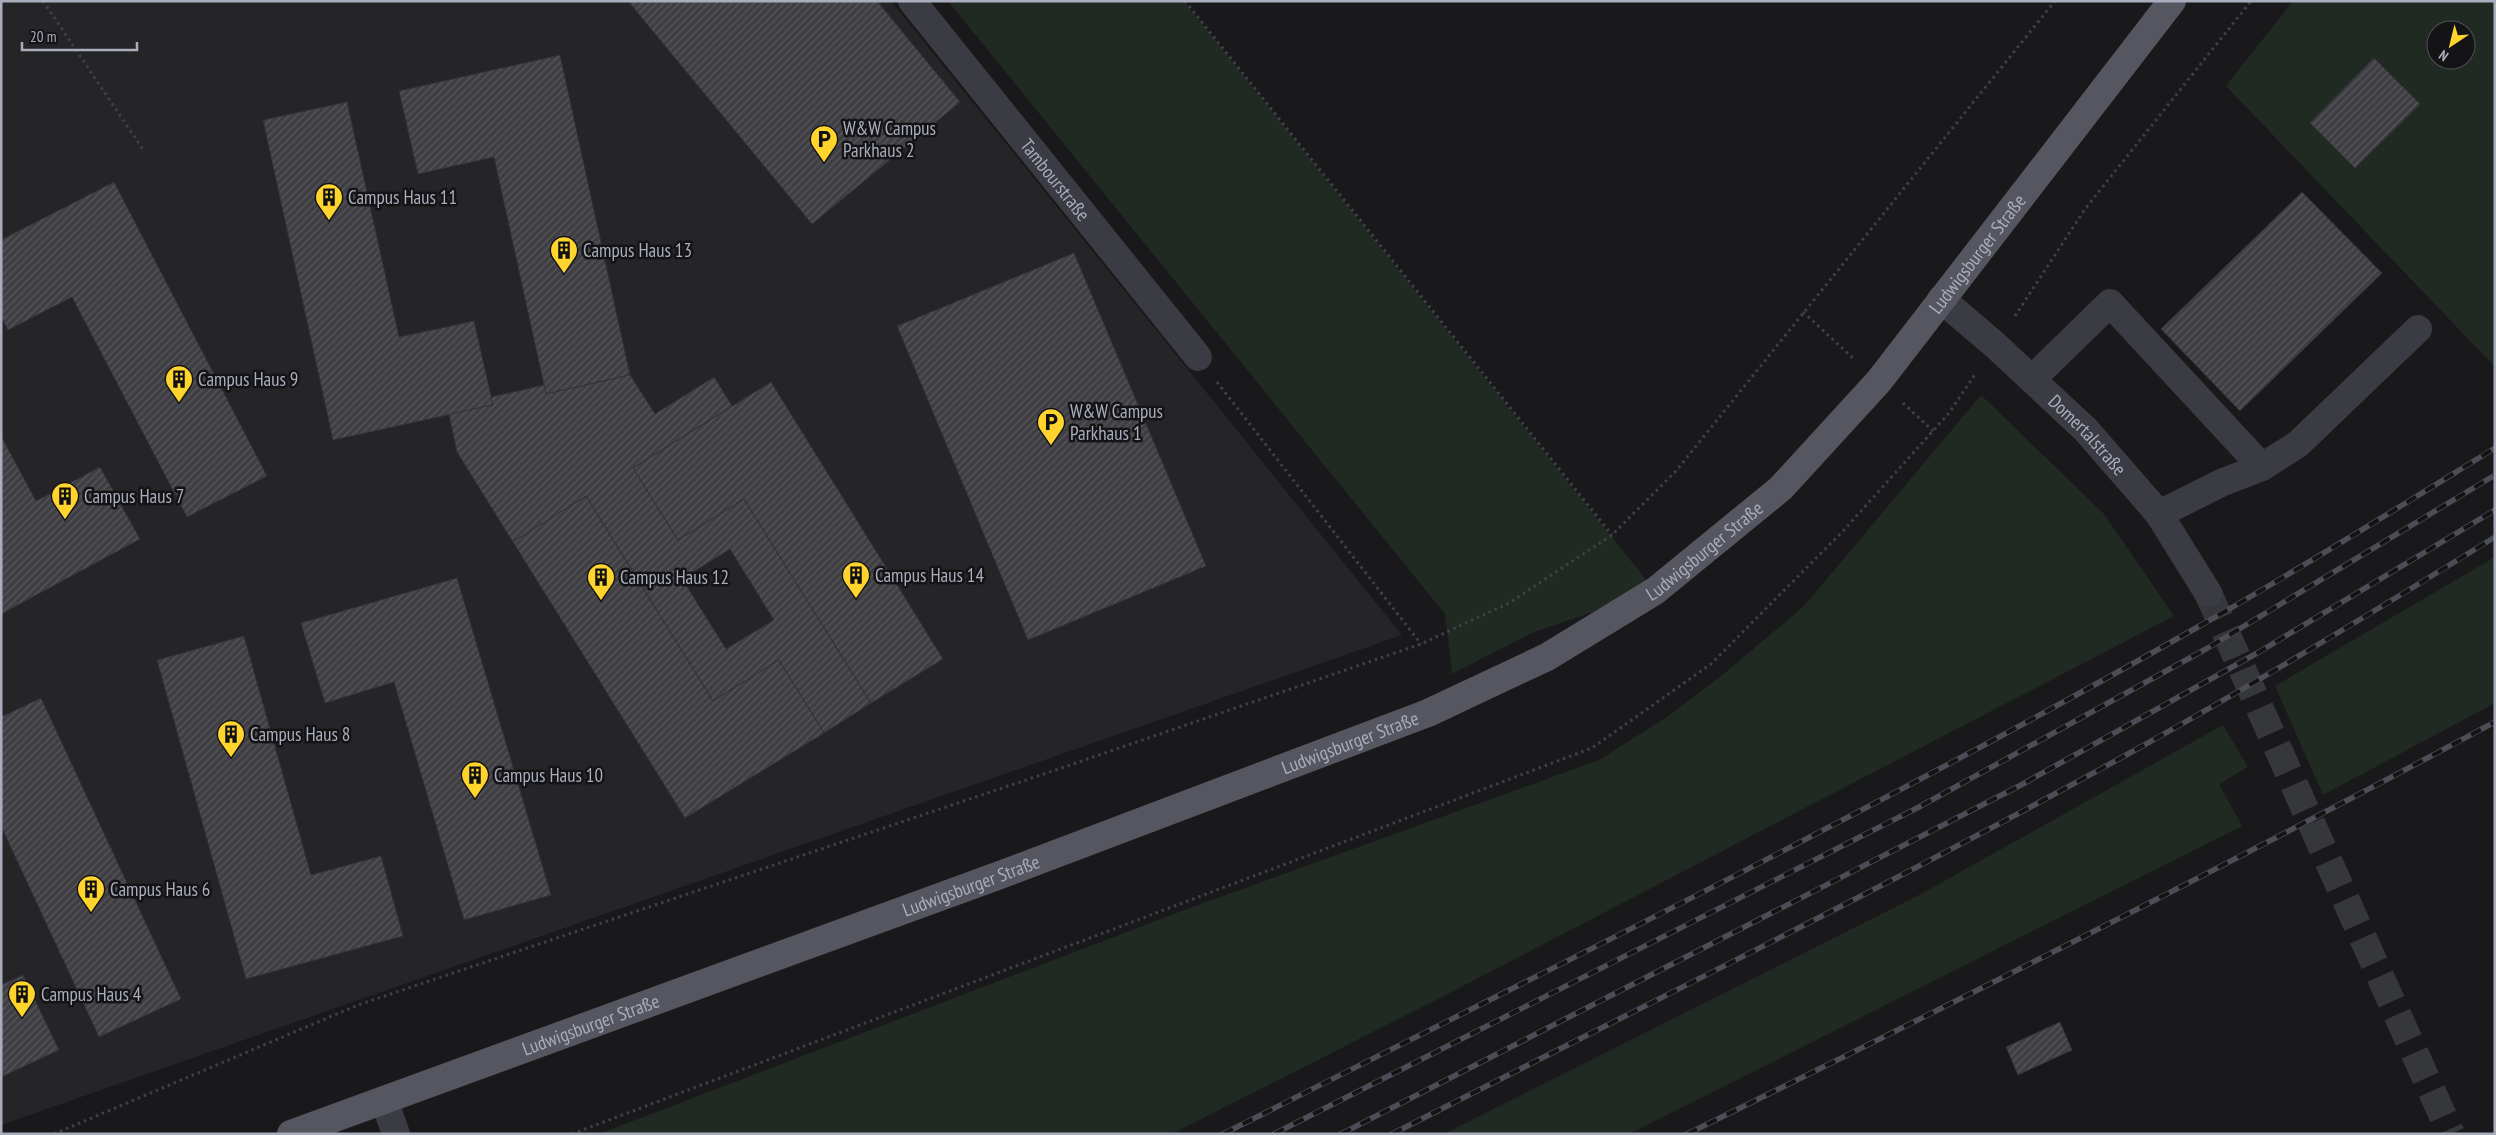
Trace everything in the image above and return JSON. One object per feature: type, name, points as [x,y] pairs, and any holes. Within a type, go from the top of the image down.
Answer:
[{"type":"main road","name":"Ludwigsburger Straße","points":[[290,1134],[990,878],[1400,724],[1428,713],[1547,657],[1655,591],[1780,488],[1879,381],[2172,1]]},
{"type":"street","name":"Tambourstraße","points":[[912,1],[1198,357]]},
{"type":"street","name":"Domertalstraße","points":[[1942,299],[1996,345],[2086,430],[2159,514],[2208,593]]},
{"type":"street","points":[[2032,379],[2110,303],[2262,467]]},
{"type":"street","points":[[2159,514],[2221,483],[2262,467],[2298,444],[2418,329]]},
{"type":"street","points":[[384,1100],[396,1134]]},
{"type":"path","points":[[43,1],[144,151]]},
{"type":"path","points":[[1185,1],[1612,535]]},
{"type":"path","points":[[54,1134],[358,1005],[1041,776],[1422,644],[1508,603],[1612,535],[1676,472],[2055,1]]},
{"type":"path","points":[[572,1134],[1592,748],[1711,664],[1843,532],[1949,414],[2084,209],[2251,1]]},
{"type":"path","points":[[1198,357],[1422,644]]},
{"type":"shaded area","points":[[1,1],[891,1],[1402,635],[1,1125]]},
{"type":"shaded area","points":[[948,1],[1184,1],[1655,591],[1534,632],[1452,674],[1445,614]]},
{"type":"shaded area","points":[[2293,1],[2495,1],[2495,367],[2226,86]]},
{"type":"shaded area","points":[[1981,395],[2104,514],[2174,616],[1436,1000],[1172,1134],[599,1134],[1179,912],[1599,760],[1670,715],[1731,668],[1805,605]]},
{"type":"shaded area","points":[[2495,557],[2495,703],[2323,795],[2275,686]]},
{"type":"shaded area","points":[[2223,725],[2248,767],[2219,784],[2242,826],[1629,1134],[1444,1134],[1923,893]]},
{"type":"building","name":"W&W Campus Parkhaus 2","points":[[628,1],[877,1],[960,102],[812,224]]},
{"type":"building","name":"Campus Haus 13","points":[[560,55],[630,375],[546,394],[494,157],[418,174],[399,91]]},
{"type":"building","points":[[2374,58],[2420,104],[2355,168],[2310,123]]},
{"type":"building","name":"Campus Haus 11","points":[[347,102],[399,337],[474,321],[493,405],[333,440],[263,120]]},
{"type":"building","name":"Campus Haus 9","points":[[114,182],[267,476],[187,517],[72,297],[8,330],[1,317],[1,240]]},
{"type":"building","points":[[2302,192],[2382,273],[2240,411],[2161,329]]},
{"type":"building","name":"W&W Campus Parkhaus 1","points":[[1074,253],[1206,566],[1028,640],[897,326]]},
{"type":"building","points":[[630,375],[655,414],[714,377],[732,406],[633,468],[678,540],[744,499],[871,703],[824,733],[779,660],[713,701],[586,496],[513,542],[457,452],[449,414],[493,405],[491,397],[544,385],[546,394]],"holes":[[[730,549],[774,620],[726,649],[682,579]]]},
{"type":"building","name":"Campus Haus 14","points":[[771,382],[943,659],[871,703],[744,499],[678,540],[633,468]]},
{"type":"building","name":"Campus Haus 7","points":[[1,436],[36,501],[100,467],[140,539],[1,614]]},
{"type":"building","name":"Campus Haus 12","points":[[586,496],[713,701],[779,660],[824,733],[685,818],[513,542]]},
{"type":"building","name":"Campus Haus 10","points":[[457,578],[551,895],[464,920],[394,682],[325,703],[301,623]]},
{"type":"building","name":"Campus Haus 8","points":[[244,636],[311,875],[381,856],[403,936],[246,979],[157,660]]},
{"type":"building","name":"Campus Haus 6","points":[[41,698],[181,999],[99,1037],[1,826],[1,717]]},
{"type":"building","name":"Campus Haus 4","points":[[23,975],[59,1050],[1,1077],[1,985]]},
{"type":"building","points":[[2060,1022],[2072,1050],[2018,1075],[2006,1047]]},
{"type":"tunnel","points":[[2208,593],[2451,1134]]},
{"type":"railway","points":[[1223,1134],[1713,887],[1956,760],[2234,606],[2346,540],[2495,448]]},
{"type":"railway","points":[[1274,1134],[1919,807],[2206,649],[2495,475]]},
{"type":"railway","points":[[1341,1134],[2021,785],[2259,652],[2495,510]]},
{"type":"railway","points":[[1392,1134],[1860,897],[2045,799],[2272,672],[2495,537]]},
{"type":"railway","points":[[1687,1134],[2093,932],[2495,722]]},
{"type":"place","name":"W&W Campus Parkhaus 2","points":[[824,163]]},
{"type":"place","name":"Campus Haus 11","points":[[329,221]]},
{"type":"place","name":"Campus Haus 13","points":[[564,274]]},
{"type":"place","name":"Campus Haus 9","points":[[179,403]]},
{"type":"place","name":"W&W Campus Parkhaus 1","points":[[1051,446]]},
{"type":"place","name":"Campus Haus 7","points":[[65,520]]},
{"type":"place","name":"Campus Haus 14","points":[[856,599]]},
{"type":"place","name":"Campus Haus 12","points":[[601,601]]},
{"type":"place","name":"Campus Haus 8","points":[[231,758]]},
{"type":"place","name":"Campus Haus 10","points":[[475,799]]},
{"type":"place","name":"Campus Haus 6","points":[[91,913]]},
{"type":"place","name":"Campus Haus 4","points":[[22,1018]]}]
